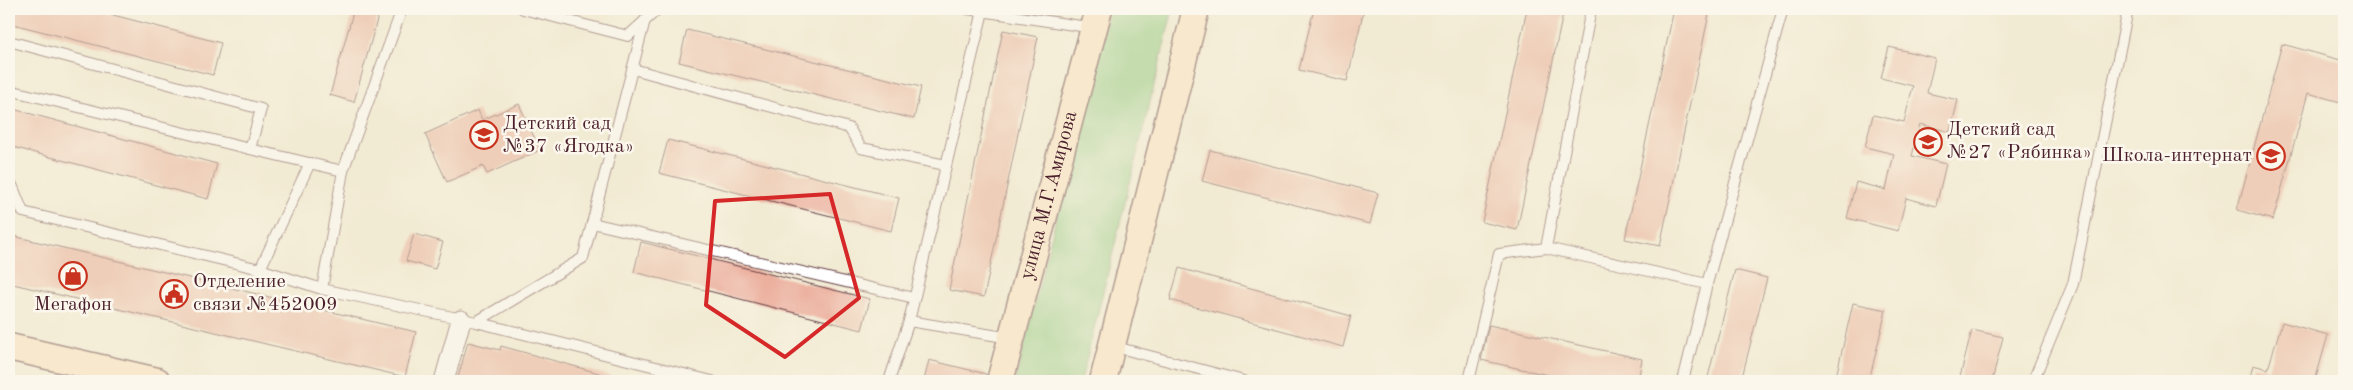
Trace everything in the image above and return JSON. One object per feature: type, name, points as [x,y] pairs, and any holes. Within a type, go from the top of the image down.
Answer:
[{"type":"street","points":[[1102,381],[1196,9]]},
{"type":"street","name":"улица М.Г.Амирова","points":[[1000,381],[1096,18]]},
{"type":"street","points":[[444,381],[468,321]]},
{"type":"street","points":[[9,347],[157,381]]},
{"type":"lane","points":[[322,289],[343,171],[402,9]]},
{"type":"lane","points":[[523,9],[628,36],[658,9]]},
{"type":"lane","points":[[967,9],[1096,18]]},
{"type":"lane","points":[[1546,248],[1591,9]]},
{"type":"lane","points":[[1683,381],[1707,284],[1783,9]]},
{"type":"lane","points":[[2033,381],[2073,284],[2128,9]]},
{"type":"lane","points":[[889,381],[909,321],[983,11]]},
{"type":"lane","points":[[468,321],[583,258],[645,20]]},
{"type":"lane","points":[[9,41],[261,109],[250,149]]},
{"type":"lane","points":[[633,68],[849,128],[861,148],[946,165]]},
{"type":"lane","points":[[9,90],[343,171]]},
{"type":"lane","points":[[260,268],[310,163]]},
{"type":"lane","points":[[9,184],[12,185],[22,212],[260,268],[322,289],[468,321],[712,381]]},
{"type":"lane","points":[[592,222],[914,298]]},
{"type":"lane","points":[[1469,381],[1499,254],[1546,248],[1707,284]]},
{"type":"lane","points":[[909,321],[1011,338]]},
{"type":"lane","points":[[1111,346],[1244,381]]},
{"type":"highlighted area","points":[[830,194],[859,298],[785,357],[706,305],[715,201]]},
{"type":"green space","points":[[1109,9],[1173,9],[1081,381],[1015,381]]},
{"type":"building","points":[[9,9],[90,9],[221,43],[213,75],[9,23]]},
{"type":"building","points":[[354,9],[380,9],[354,102],[330,95]]},
{"type":"building","points":[[1314,9],[1364,9],[1347,81],[1299,70]]},
{"type":"building","points":[[1527,9],[1564,9],[1517,230],[1482,222]]},
{"type":"building","points":[[1674,9],[1710,9],[1660,246],[1625,239]]},
{"type":"building","points":[[687,30],[921,87],[914,119],[679,62]]},
{"type":"building","points":[[1003,30],[1038,37],[984,297],[949,290]]},
{"type":"building","name":"Школа-интернат","points":[[2282,44],[2344,61],[2344,103],[2308,93],[2273,220],[2237,210]]},
{"type":"building","points":[[1889,47],[1935,58],[1927,93],[1958,100],[1950,132],[1920,124],[1912,156],[1946,164],[1936,206],[1906,198],[1898,231],[1847,218],[1856,182],[1886,190],[1894,154],[1865,147],[1873,115],[1904,122],[1913,86],[1881,78]]},
{"type":"building","points":[[519,104],[540,150],[487,174],[483,166],[447,182],[425,134],[478,110],[482,120]]},
{"type":"building","points":[[9,108],[217,164],[208,199],[9,146]]},
{"type":"building","points":[[668,140],[899,198],[891,231],[659,173]]},
{"type":"building","points":[[1210,150],[1378,193],[1370,224],[1202,181]]},
{"type":"building","points":[[414,234],[443,242],[435,269],[406,261]]},
{"type":"building","points":[[9,235],[416,332],[405,377],[9,283]]},
{"type":"building","points":[[641,242],[870,299],[862,330],[634,272]]},
{"type":"building","points":[[1179,268],[1351,316],[1343,347],[1170,300]]},
{"type":"building","points":[[1735,270],[1767,278],[1741,381],[1707,381]]},
{"type":"building","points":[[1853,303],[1886,310],[1869,381],[1835,381]]},
{"type":"building","points":[[2282,322],[2328,335],[2315,381],[2249,381],[2253,365],[2268,369]]},
{"type":"building","points":[[1489,325],[1642,359],[1638,381],[1575,381],[1481,360]]},
{"type":"building","points":[[1972,330],[2003,337],[1992,381],[1959,381]]},
{"type":"building","points":[[468,342],[500,350],[501,346],[613,377],[613,381],[457,381]]},
{"type":"building","points":[[929,360],[986,374],[985,381],[924,381]]},
{"type":"place","name":"Детский сад №37 «Ягодка»","points":[[484,135]]},
{"type":"place","name":"Детский сад №27 «Рябинка»","points":[[1928,142]]},
{"type":"place","name":"Школа-интернат","points":[[2271,156]]},
{"type":"place","name":"Мегафон","points":[[73,276]]},
{"type":"place","name":"Отделение связи №452009","points":[[174,294]]}]
